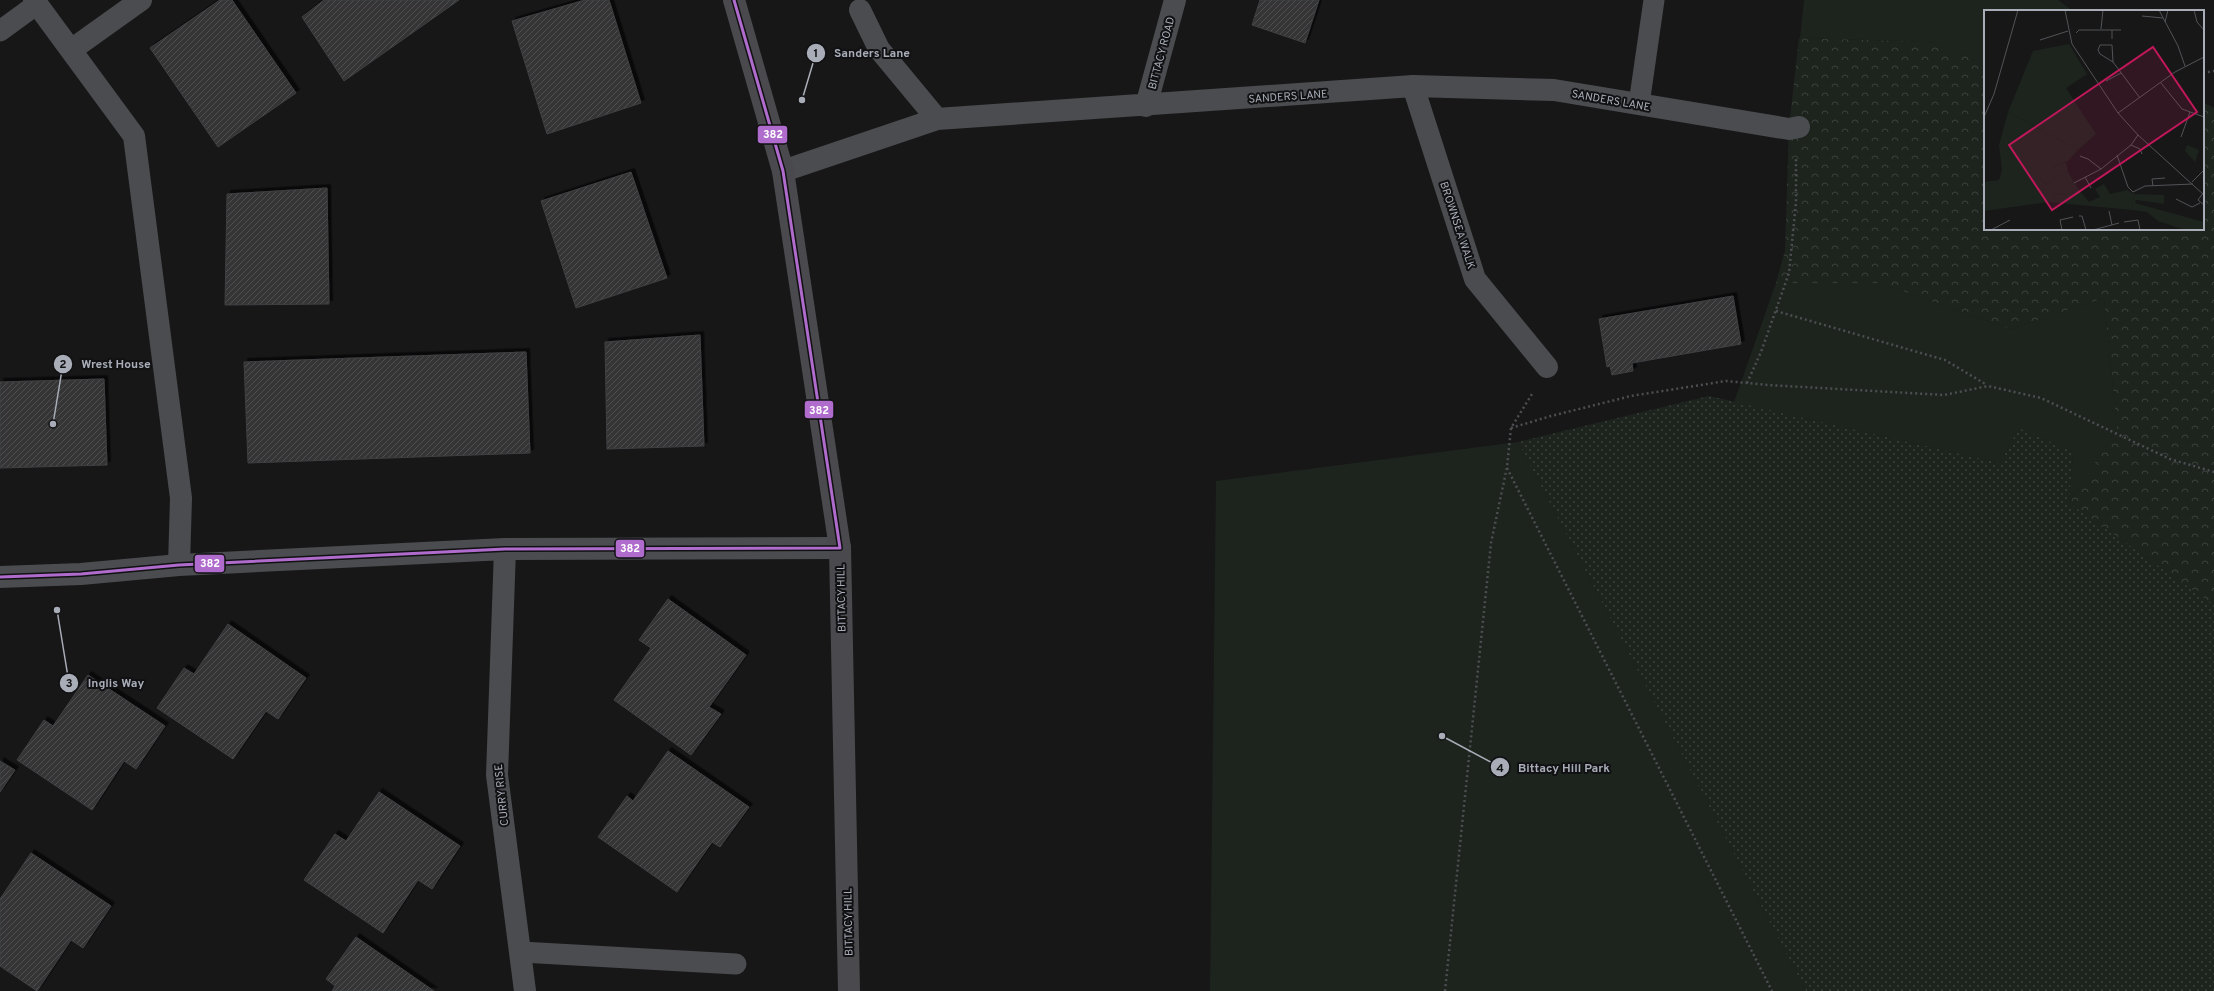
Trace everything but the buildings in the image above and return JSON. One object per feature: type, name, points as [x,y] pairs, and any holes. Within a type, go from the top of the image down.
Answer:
[{"type":"main road","name":"BITTACY HILL","points":[[734,0],[783,171],[840,548],[849,991]]},
{"type":"street","points":[[71,50],[141,0]]},
{"type":"street","name":"BITTACY ROAD","points":[[1146,106],[1175,0]]},
{"type":"street","points":[[35,2],[134,136],[181,498],[179,564]]},
{"type":"street","points":[[859,5],[879,49],[937,119]]},
{"type":"street","name":"SANDERS LANE","points":[[783,171],[937,119],[1146,106],[1413,86],[1554,90],[1789,129],[1798,127]]},
{"type":"street","name":"BROWNSEA WALK","points":[[1413,86],[1475,278],[1546,367]]},
{"type":"street","points":[[0,577],[81,574],[179,564],[505,550],[840,548]]},
{"type":"street","name":"CURRY RISE","points":[[505,550],[497,775],[525,991]]},
{"type":"lane","points":[[1638,104],[1654,0]]},
{"type":"lane","points":[[0,31],[35,2]]},
{"type":"lane","points":[[521,952],[736,964]]},
{"type":"path","points":[[2204,73],[2214,71]]},
{"type":"path","points":[[1747,383],[1761,352],[1789,273],[1793,250],[1796,166]]},
{"type":"path","points":[[1776,311],[1945,360],[1988,386],[2041,398],[2170,459],[2214,472]]},
{"type":"path","points":[[1445,991],[1491,542],[1507,467],[1511,428],[1546,367]]},
{"type":"path","points":[[1511,428],[1551,416],[1631,396],[1726,381],[1944,395],[1988,386]]},
{"type":"path","points":[[1507,467],[1772,991]]},
{"type":"green space","points":[[1804,0],[2058,0],[2072,10],[1984,10],[1984,64],[1931,42],[1800,38]]},
{"type":"green space","points":[[1799,38],[1931,42],[1984,64],[1984,230],[2204,230],[2204,103],[2214,108],[2214,605],[2069,503],[2117,428],[2104,298],[2011,329],[1880,283],[1776,283],[1785,251],[1789,127]]},
{"type":"green space","points":[[1776,283],[1880,283],[2011,329],[2104,298],[2117,428],[2069,503],[2073,452],[2019,428],[2000,463],[1734,402]]},
{"type":"green space","points":[[1709,396],[2000,463],[2019,428],[2073,452],[2069,503],[2214,605],[2214,991],[1806,991],[1518,442]]},
{"type":"green space","points":[[1518,442],[1806,991],[1210,991],[1216,481]]},
{"type":"transit line","name":"382","points":[[734,0],[783,171],[840,548]]},
{"type":"transit line","name":"382","points":[[0,577],[81,574],[179,565],[505,549],[840,548]]},
{"type":"place","name":"Sanders Lane","points":[[802,100]]},
{"type":"place","name":"Wrest House","points":[[53,424]]},
{"type":"place","name":"Inglis Way","points":[[57,610]]},
{"type":"place","name":"Bittacy Hill Park","points":[[1442,736]]}]
